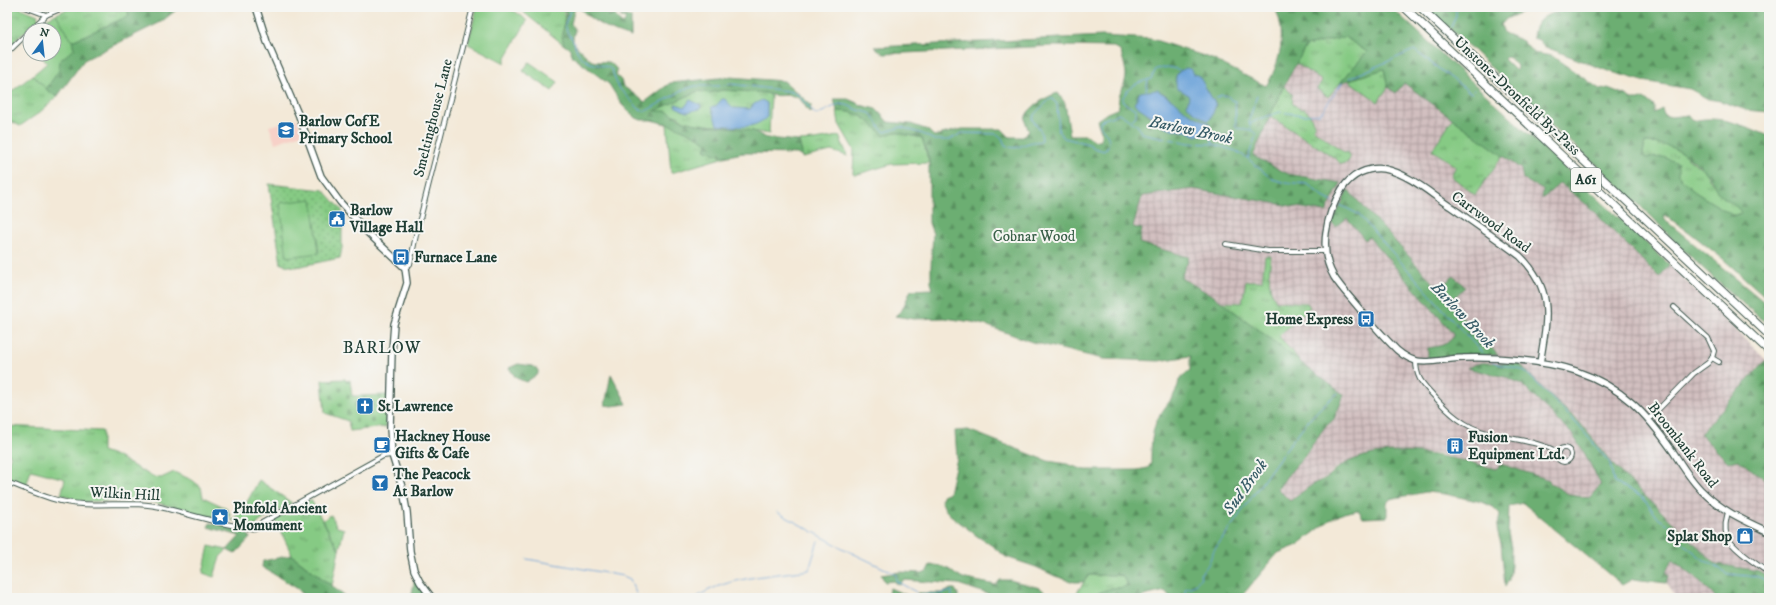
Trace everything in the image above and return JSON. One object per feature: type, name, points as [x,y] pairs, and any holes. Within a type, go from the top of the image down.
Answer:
[{"type":"highway","name":"Unstone-Dronfield By-Pass","points":[[1404,7],[1769,351]]},
{"type":"highway","name":"Unstone-Dronfield By-Pass","points":[[1420,7],[1769,334]]},
{"type":"highway","name":"A61","points":[[1740,325],[1769,354]]},
{"type":"street","points":[[26,7],[46,15]]},
{"type":"street","points":[[7,53],[46,15],[65,7]]},
{"type":"street","points":[[256,7],[267,42],[299,116],[317,166],[330,190],[368,233],[406,268],[407,283],[394,324],[393,337],[392,455],[403,490],[407,512],[410,551],[414,570],[420,582],[432,598]]},
{"type":"street","name":"Smeltinghouse Lane","points":[[406,268],[410,264],[416,234],[473,7]]},
{"type":"street","name":"Carrwood Road","points":[[1348,182],[1357,174],[1366,170],[1385,169],[1395,172],[1425,190],[1520,256],[1532,270],[1544,294],[1547,309],[1540,363]]},
{"type":"street","name":"Broombank Road","points":[[1348,182],[1338,196],[1331,212],[1327,226],[1325,251],[1331,271],[1340,286],[1392,346],[1399,352],[1416,360],[1436,361],[1455,358],[1493,358],[1540,363],[1573,370],[1597,379],[1626,397],[1649,419],[1694,483],[1714,502],[1728,512],[1769,532]]},
{"type":"street","points":[[1226,244],[1268,251],[1325,251]]},
{"type":"street","points":[[1649,419],[1694,373],[1708,363],[1712,358],[1714,351],[1708,338],[1674,307]]},
{"type":"street","points":[[1712,358],[1719,362]]},
{"type":"street","points":[[1416,360],[1416,370],[1421,382],[1449,413],[1466,424],[1486,433],[1524,440],[1546,446],[1558,452]]},
{"type":"street","points":[[383,456],[391,439]]},
{"type":"street","name":"Wilkin Hill","points":[[7,482],[44,496],[65,501],[81,504],[148,505],[162,507],[205,520],[248,529],[256,528],[260,524],[383,456],[392,455]]},
{"type":"street","points":[[1728,512],[1725,529],[1727,538],[1737,548],[1769,573]]},
{"type":"shaded area","points":[[1306,46],[1384,69],[1396,92],[1404,83],[1453,118],[1521,169],[1523,179],[1543,190],[1543,198],[1560,183],[1586,204],[1659,277],[1670,265],[1766,360],[1700,434],[1769,482],[1769,578],[1759,571],[1716,564],[1616,468],[1580,423],[1548,394],[1519,363],[1468,368],[1509,378],[1522,384],[1572,434],[1585,454],[1601,485],[1589,498],[1570,495],[1550,483],[1548,480],[1523,471],[1496,469],[1438,454],[1392,452],[1336,468],[1328,476],[1315,483],[1290,501],[1278,489],[1286,477],[1303,458],[1324,428],[1334,419],[1344,395],[1215,297],[1181,278],[1189,257],[1139,243],[1133,227],[1142,196],[1193,189],[1326,212],[1340,183],[1288,174],[1253,156],[1280,93]]},
{"type":"shaded area","name":"Barlow CofE Primary School","points":[[297,119],[302,134],[275,143],[269,126]]},
{"type":"shaded area","points":[[1672,559],[1700,581],[1716,598],[1676,598],[1666,583],[1669,576],[1666,571]]},
{"type":"green space","points":[[8,7],[18,7],[38,15],[37,17],[39,19],[36,22],[22,22],[22,34],[7,48]]},
{"type":"green space","points":[[72,7],[116,7],[117,11],[127,7],[129,16],[72,41],[56,14]]},
{"type":"green space","points":[[127,7],[180,7],[161,22],[84,60],[57,97],[46,89],[59,70],[60,62],[62,62],[62,58],[74,49],[72,41],[129,16]]},
{"type":"green space","points":[[477,7],[504,8],[516,12],[527,21],[505,59],[505,63],[468,44]]},
{"type":"green space","points":[[517,7],[562,7],[564,11],[564,45]]},
{"type":"green space","points":[[562,7],[575,7],[571,24],[575,30],[573,41],[575,44],[592,61],[608,62],[614,66],[617,70],[616,75],[621,80],[623,86],[645,102],[670,83],[729,77],[784,81],[811,105],[810,113],[801,100],[794,96],[723,90],[709,93],[698,91],[655,111],[667,111],[684,121],[696,124],[736,128],[753,131],[767,138],[799,141],[803,158],[797,154],[743,153],[728,156],[718,155],[705,149],[707,144],[690,133],[674,126],[651,120],[641,120],[634,117],[622,105],[609,84],[573,57],[570,49],[564,45],[562,37],[566,13]]},
{"type":"green space","points":[[579,7],[600,7],[607,14],[615,15],[623,24],[626,20],[620,16],[631,17],[631,37],[596,22]]},
{"type":"green space","name":"Cobnar Wood","points":[[1274,7],[1391,7],[1670,265],[1659,277],[1586,204],[1560,183],[1542,199],[1543,190],[1523,179],[1521,169],[1404,83],[1396,93],[1388,87],[1384,69],[1340,83],[1367,52],[1345,37],[1306,46],[1280,93],[1253,156],[1288,174],[1341,183],[1326,212],[1193,189],[1142,196],[1133,227],[1142,229],[1139,243],[1189,257],[1181,278],[1215,297],[1344,395],[1334,419],[1324,428],[1303,458],[1286,477],[1278,489],[1290,501],[1346,463],[1363,456],[1401,452],[1440,456],[1496,469],[1501,464],[1549,480],[1550,483],[1570,495],[1589,498],[1601,485],[1585,454],[1572,434],[1521,384],[1509,378],[1467,368],[1480,363],[1519,363],[1548,394],[1580,423],[1616,468],[1716,564],[1759,571],[1769,578],[1769,598],[1716,598],[1700,581],[1672,560],[1666,571],[1669,576],[1666,583],[1633,579],[1622,585],[1523,503],[1509,506],[1508,533],[1511,547],[1511,566],[1509,580],[1505,587],[1501,544],[1497,529],[1500,514],[1493,507],[1482,502],[1445,494],[1426,492],[1390,499],[1387,503],[1387,517],[1363,518],[1358,510],[1344,513],[1330,520],[1298,545],[1278,553],[1240,598],[1171,598],[1165,591],[1144,596],[1142,598],[1084,598],[1108,589],[1127,585],[1122,575],[1089,575],[1083,582],[1074,582],[1006,557],[949,514],[941,500],[944,494],[949,493],[957,458],[955,431],[968,430],[1048,461],[1067,464],[1085,470],[1137,470],[1148,468],[1151,463],[1152,436],[1155,425],[1176,390],[1179,379],[1190,370],[1190,356],[1159,361],[1103,359],[1032,342],[988,326],[972,322],[945,318],[913,319],[895,316],[902,310],[911,290],[933,289],[931,283],[931,265],[933,234],[929,223],[929,159],[922,138],[895,132],[884,136],[864,118],[846,111],[837,111],[834,99],[848,99],[864,106],[876,109],[888,122],[911,124],[928,130],[934,136],[962,129],[1002,129],[1010,137],[1023,137],[1029,131],[1025,120],[1031,109],[1050,96],[1058,93],[1065,103],[1070,135],[1086,135],[1093,140],[1101,141],[1101,132],[1097,120],[1107,113],[1119,108],[1119,96],[1126,78],[1121,52],[1114,47],[1053,46],[884,54],[875,47],[1103,36],[1152,39],[1210,58],[1266,86],[1275,68],[1280,47],[1281,26]],"holes":[[[1180,70],[1201,85],[1209,93],[1216,105],[1211,118],[1175,82],[1176,76]],[[1162,92],[1187,112],[1210,124],[1187,131],[1175,131],[1164,127],[1147,114]]]},
{"type":"green space","points":[[1426,7],[1533,7],[1506,19],[1501,25],[1504,33],[1523,41],[1533,53],[1552,56],[1601,90],[1608,88],[1628,96],[1631,100],[1639,100],[1644,98],[1654,106],[1654,113],[1662,109],[1664,115],[1671,117],[1688,115],[1693,121],[1712,119],[1732,122],[1769,136],[1769,183],[1764,182],[1762,195],[1763,204],[1769,207],[1769,300],[1722,258],[1663,214],[1665,220],[1769,306],[1769,325],[1723,287],[1676,243],[1653,218],[1597,165],[1555,129]],"holes":[[[1506,57],[1510,58],[1517,66],[1516,71],[1504,59]],[[1645,143],[1655,143],[1674,148],[1690,158],[1705,171],[1713,182],[1718,193],[1737,207],[1741,213],[1732,215],[1695,192],[1678,175],[1678,163],[1664,157],[1645,158],[1643,153]]]},
{"type":"green space","points":[[1597,7],[1769,7],[1769,112],[1746,110],[1720,101],[1708,99],[1690,89],[1643,81],[1608,71],[1543,46],[1539,40],[1533,38],[1535,28],[1539,21],[1546,16],[1565,10],[1594,9]]},
{"type":"green space","points":[[56,14],[61,22],[43,22]]},
{"type":"green space","points":[[62,24],[72,41],[74,49],[62,58]]},
{"type":"green space","points":[[1345,37],[1367,52],[1328,97],[1317,89],[1322,81],[1296,63],[1306,46]]},
{"type":"green space","points":[[46,62],[60,62],[59,70],[46,89],[33,75],[47,63]]},
{"type":"green space","points":[[529,62],[558,82],[552,91],[523,71]]},
{"type":"green space","points":[[1384,69],[1388,87],[1378,102],[1348,80]]},
{"type":"green space","points":[[33,75],[46,89],[57,97],[39,113],[20,126],[7,119],[7,95]]},
{"type":"green space","points":[[1284,86],[1293,95],[1291,98],[1293,100],[1292,103],[1301,110],[1303,108],[1309,113],[1315,126],[1313,129],[1345,153],[1347,152],[1350,158],[1348,162],[1341,164],[1335,158],[1270,116]]},
{"type":"green space","points":[[723,90],[767,93],[771,96],[769,134],[736,128],[696,124],[684,121],[678,116],[654,111],[698,91],[709,93]],"holes":[[[690,100],[701,105],[702,107],[687,112],[681,110],[681,107],[685,107]],[[767,103],[767,117],[716,106],[728,104],[733,108],[750,109],[754,104]]]},
{"type":"green space","points":[[837,111],[845,111],[863,117],[884,135],[895,132],[922,138],[929,163],[892,164],[855,175],[853,174],[854,150],[839,124]]},
{"type":"green space","points":[[1453,118],[1503,155],[1475,195],[1451,176],[1456,166],[1432,150]]},
{"type":"green space","points":[[667,124],[683,129],[699,137],[707,144],[705,149],[718,155],[728,156],[671,173]]},
{"type":"green space","points":[[839,136],[848,156],[831,151],[803,158],[799,141]]},
{"type":"green space","points":[[1645,143],[1663,143],[1681,152],[1704,171],[1719,193],[1739,208],[1742,213],[1732,215],[1695,192],[1678,175],[1655,157],[1648,159],[1645,158],[1643,153]]},
{"type":"green space","points":[[1764,182],[1769,183],[1769,207],[1763,204],[1762,195]]},
{"type":"green space","points":[[269,184],[324,190],[342,210],[342,248],[340,258],[296,267],[281,264]]},
{"type":"green space","points":[[1348,190],[1438,288],[1454,276],[1465,287],[1449,303],[1498,355],[1459,355],[1428,358],[1428,348],[1448,342],[1453,337],[1453,333],[1368,236],[1365,240],[1347,218],[1336,227],[1332,223]]},
{"type":"green space","points":[[312,199],[319,253],[287,257],[280,203]]},
{"type":"green space","points":[[1265,256],[1271,256],[1269,274],[1270,285],[1276,301],[1307,303],[1310,307],[1279,336],[1300,362],[1222,302],[1242,303],[1246,281],[1262,281]]},
{"type":"green space","points":[[1766,360],[1769,363],[1769,482],[1738,460],[1728,462],[1700,434]]},
{"type":"green space","points":[[518,364],[533,366],[538,370],[538,374],[526,382],[516,378],[509,368]]},
{"type":"green space","points":[[611,374],[627,404],[612,406],[605,405]]},
{"type":"green space","points":[[345,379],[346,381],[350,380],[352,396],[389,395],[386,427],[350,431],[348,421],[325,413],[322,380]]},
{"type":"green space","points":[[7,426],[102,431],[102,451],[114,455],[153,477],[161,478],[174,472],[192,480],[201,487],[203,497],[226,508],[231,516],[222,519],[222,516],[218,515],[217,518],[203,516],[162,504],[141,500],[82,502],[61,495],[65,479],[31,470],[26,486],[7,479],[7,467],[11,455],[7,454]]},
{"type":"green space","points":[[259,480],[292,503],[259,522],[256,526],[230,520],[234,519],[238,513],[241,513]]},
{"type":"green space","points":[[311,500],[339,550],[332,586],[292,555],[275,519]]},
{"type":"green space","points":[[331,515],[337,527],[344,529],[339,550],[323,520]]},
{"type":"green space","points":[[210,523],[246,530],[250,538],[235,554],[227,550],[240,536],[208,527]]},
{"type":"green space","points":[[209,546],[227,550],[220,557],[214,577],[203,573]]},
{"type":"green space","points":[[292,555],[347,598],[306,598],[298,589],[262,567],[263,561]]},
{"type":"green space","points":[[930,565],[944,567],[956,575],[966,579],[996,585],[1000,580],[1010,580],[1040,588],[1053,598],[1000,598],[958,584],[903,580],[900,585],[893,581],[885,582],[881,575],[900,572],[922,573],[927,571]]},
{"type":"green space","points":[[1089,575],[1122,575],[1128,586],[1123,588],[1113,588],[1096,596],[1073,598]]},
{"type":"green space","points":[[415,578],[429,598],[411,598]]},
{"type":"green space","points":[[890,588],[913,598],[886,598]]},
{"type":"green space","points":[[951,589],[955,589],[958,594],[958,598],[913,598],[918,593],[942,593]]},
{"type":"water","points":[[1187,68],[1199,76],[1216,105],[1211,118],[1208,121],[1191,110],[1187,105],[1189,97],[1177,89],[1176,76],[1180,71]]},
{"type":"water","points":[[1157,90],[1176,102],[1187,112],[1210,124],[1207,132],[1196,136],[1189,132],[1163,126],[1159,121],[1134,104],[1140,92]]},
{"type":"water","points":[[722,99],[725,99],[733,108],[750,109],[754,104],[762,100],[767,103],[767,117],[756,124],[744,127],[717,125],[711,107],[716,106]]},
{"type":"water","points":[[690,100],[701,105],[700,109],[687,112],[676,107],[675,104],[685,107]]},
{"type":"waterway","name":"Barlow Brook","points":[[567,7],[570,11],[565,24],[567,31],[581,57],[590,63],[608,67],[612,70],[618,87],[639,109],[646,111],[683,90],[695,86],[718,86],[731,84],[788,91],[797,94],[816,115],[839,104],[847,105],[870,113],[880,128],[885,132],[901,127],[923,134],[934,140],[949,140],[962,133],[997,134],[1002,138],[1005,145],[1015,148],[1031,142],[1042,140],[1041,132],[1032,119],[1037,111],[1051,98],[1057,104],[1059,132],[1064,138],[1089,144],[1094,148],[1104,151],[1107,148],[1109,141],[1107,135],[1100,126],[1100,121],[1119,113],[1138,126],[1141,133],[1189,143],[1213,144],[1236,151],[1247,158],[1272,179],[1283,182],[1308,184],[1323,197],[1333,202]]},
{"type":"waterway","points":[[1451,27],[1456,16],[1456,7]]},
{"type":"waterway","points":[[1350,78],[1414,50],[1471,93],[1474,90]]},
{"type":"waterway","points":[[1132,120],[1136,116],[1136,109],[1127,105],[1122,100],[1130,88],[1151,79],[1156,69],[1168,67],[1180,70]]},
{"type":"waterway","points":[[1146,91],[1148,80]]},
{"type":"waterway","points":[[1250,124],[1259,119],[1280,112],[1305,115],[1320,114],[1342,83]]},
{"type":"waterway","points":[[1216,98],[1221,95],[1228,96],[1231,100],[1235,101],[1236,128],[1250,130],[1256,135],[1248,158]]},
{"type":"waterway","points":[[1251,129],[1249,121],[1257,95]]},
{"type":"waterway","name":"Barlow Brook","points":[[1211,138],[1213,144]]},
{"type":"waterway","name":"Barlow Brook","points":[[1336,203],[1358,214],[1485,356]]},
{"type":"waterway","name":"Barlow Brook","points":[[1491,360],[1495,363],[1518,368],[1528,374],[1577,424],[1610,463],[1614,483],[1629,489],[1643,498],[1659,519],[1673,527],[1679,540],[1704,560],[1729,574],[1759,577],[1769,582]]},
{"type":"waterway","name":"Sud Brook","points":[[1185,598],[1185,589],[1195,585],[1201,577],[1200,574],[1207,567],[1214,550],[1286,449],[1316,412],[1338,393]]},
{"type":"waterway","points":[[777,512],[848,551],[896,574],[896,581],[916,592]]},
{"type":"waterway","points":[[696,598],[720,585],[735,581],[809,570],[818,541]]},
{"type":"waterway","points":[[527,559],[623,576],[630,579],[638,598]]},
{"type":"waterway","name":"Sud Brook","points":[[917,598],[922,594],[939,594],[952,591],[952,598]]},
{"type":"place","name":"Barlow CofE Primary School","points":[[286,130]]},
{"type":"place","name":"Barlow Village Hall","points":[[337,219]]},
{"type":"place","name":"Furnace Lane","points":[[401,257]]},
{"type":"place","name":"Home Express","points":[[1366,319]]},
{"type":"place","name":"St Lawrence","points":[[365,406]]},
{"type":"place","name":"Hackney House Gifts & Cafe","points":[[382,445]]},
{"type":"place","name":"Fusion Equipment Ltd.","points":[[1455,446]]},
{"type":"place","name":"The Peacock At Barlow","points":[[380,483]]},
{"type":"place","name":"Pinfold Ancient Momument","points":[[220,517]]},
{"type":"place","name":"Splat Shop","points":[[1745,536]]},
{"type":"district","name":"BARLOW","points":[[382,348]]}]
